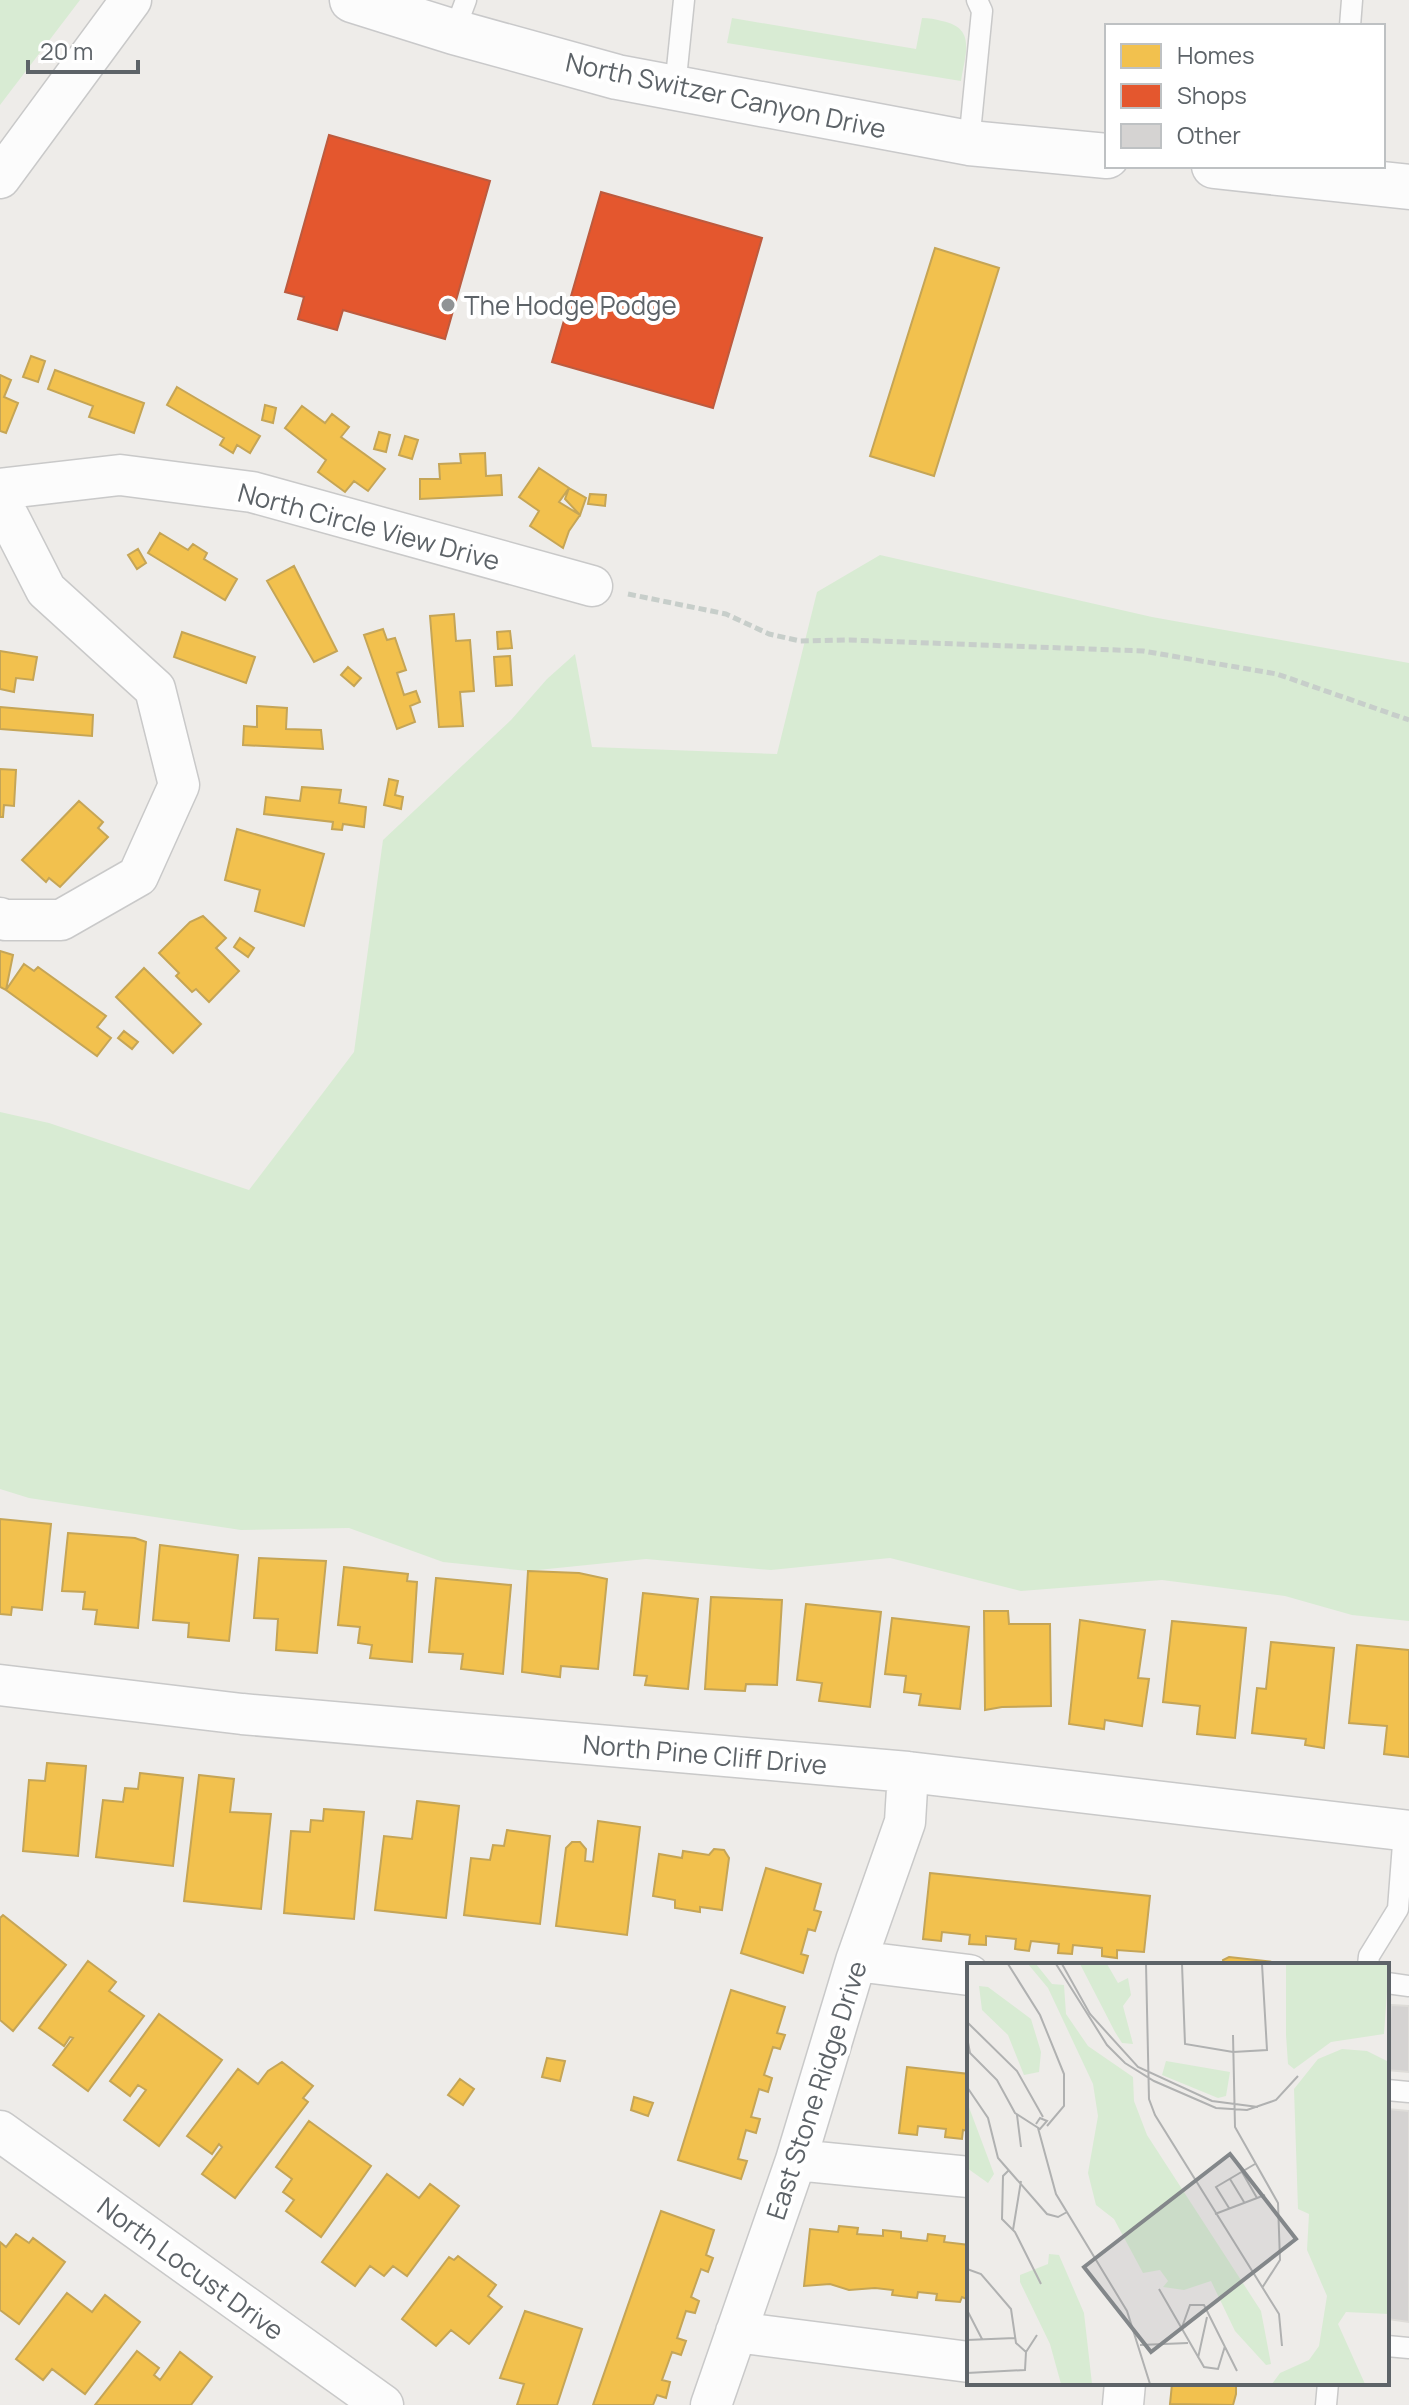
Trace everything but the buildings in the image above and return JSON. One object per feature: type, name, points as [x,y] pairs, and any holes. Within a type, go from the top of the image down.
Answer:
[{"type":"street","points":[[0,178],[131,0]]},
{"type":"street","name":"North Switzer Canyon Drive","points":[[352,0],[460,16],[617,77],[969,143],[1105,156]]},
{"type":"street","points":[[1260,168],[1330,171],[1409,187]]},
{"type":"street","name":"North Circle View Drive","points":[[0,489],[120,475],[252,492],[592,586]]},
{"type":"street","points":[[0,500],[46,590],[155,689],[179,785],[138,876],[61,920],[2,919]]},
{"type":"street","name":"North Pine Cliff Drive","points":[[0,1685],[242,1714],[908,1772],[1406,1831]]},
{"type":"street","name":"East Stone Ridge Drive","points":[[711,2405],[796,2160],[856,1961],[905,1822],[908,1772]]},
{"type":"street","points":[[856,1961],[967,1975]]},
{"type":"street","name":"North Locust Drive","points":[[0,2131],[383,2405]]},
{"type":"street","points":[[796,2160],[967,2177]]},
{"type":"street","points":[[736,2332],[967,2362]]},
{"type":"street","points":[[1123,2405],[1125,2385]]},
{"type":"lane","points":[[675,88],[684,0]]},
{"type":"lane","points":[[969,143],[982,11],[977,0]]},
{"type":"lane","points":[[1350,24],[1352,0]]},
{"type":"lane","points":[[1368,1963],[1369,1956],[1398,1909],[1406,1831]]},
{"type":"lane","points":[[1389,1983],[1409,1986]]},
{"type":"lane","points":[[1389,2090],[1409,2092]]},
{"type":"lane","points":[[1389,2346],[1409,2348]]},
{"type":"lane","points":[[1326,2405],[1328,2385]]},
{"type":"path","points":[[592,586],[726,614],[769,634],[800,641],[850,640],[1143,651],[1277,674],[1409,720]]},
{"type":"green space","points":[[0,0],[80,0],[0,105]]},
{"type":"green space","points":[[732,18],[916,49],[922,18],[953,24],[964,36],[966,44],[961,81],[727,43]]},
{"type":"green space","points":[[880,555],[1152,617],[1409,663],[1409,1621],[1352,1615],[1285,1596],[1162,1580],[1021,1591],[890,1558],[771,1570],[646,1559],[528,1571],[443,1562],[349,1528],[241,1530],[29,1498],[0,1489],[0,1112],[49,1123],[249,1190],[354,1052],[383,840],[511,720],[547,679],[575,654],[592,747],[777,754],[817,592]]},
{"type":"place","name":"The Hodge Podge","points":[[448,305]]}]
